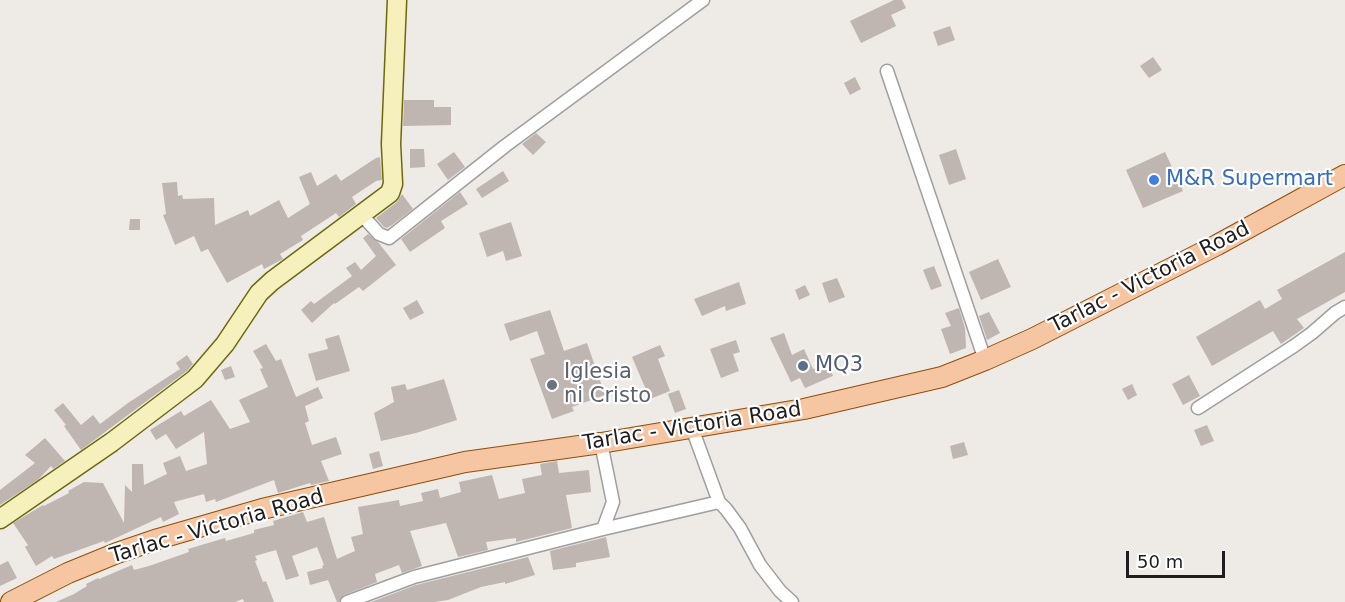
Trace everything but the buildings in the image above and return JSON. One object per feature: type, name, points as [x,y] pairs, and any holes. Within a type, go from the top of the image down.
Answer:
[{"type":"main road","name":"Tarlac - Victoria Road","points":[[11,602],[68,573],[117,553],[262,509],[465,462],[692,428],[815,406],[942,377],[1032,339],[1207,250],[1345,175]]},
{"type":"street","points":[[0,519],[195,380],[225,344],[259,293],[390,193],[393,184],[391,144],[397,0]]},
{"type":"street","points":[[362,214],[379,234],[389,238],[521,134],[703,0]]},
{"type":"street","points":[[886,71],[986,360]]},
{"type":"street","points":[[1198,408],[1294,346],[1345,307]]},
{"type":"street","points":[[692,428],[719,502],[740,528],[760,565],[780,591],[792,602]]},
{"type":"street","points":[[601,443],[613,502],[603,529]]},
{"type":"street","points":[[347,602],[414,578],[603,529],[719,502]]},
{"type":"place","name":"M&R Supermart","points":[[1154,180]]},
{"type":"place","name":"MQ3","points":[[803,366]]},
{"type":"place","name":"Iglesia ni Cristo","points":[[552,385]]}]
